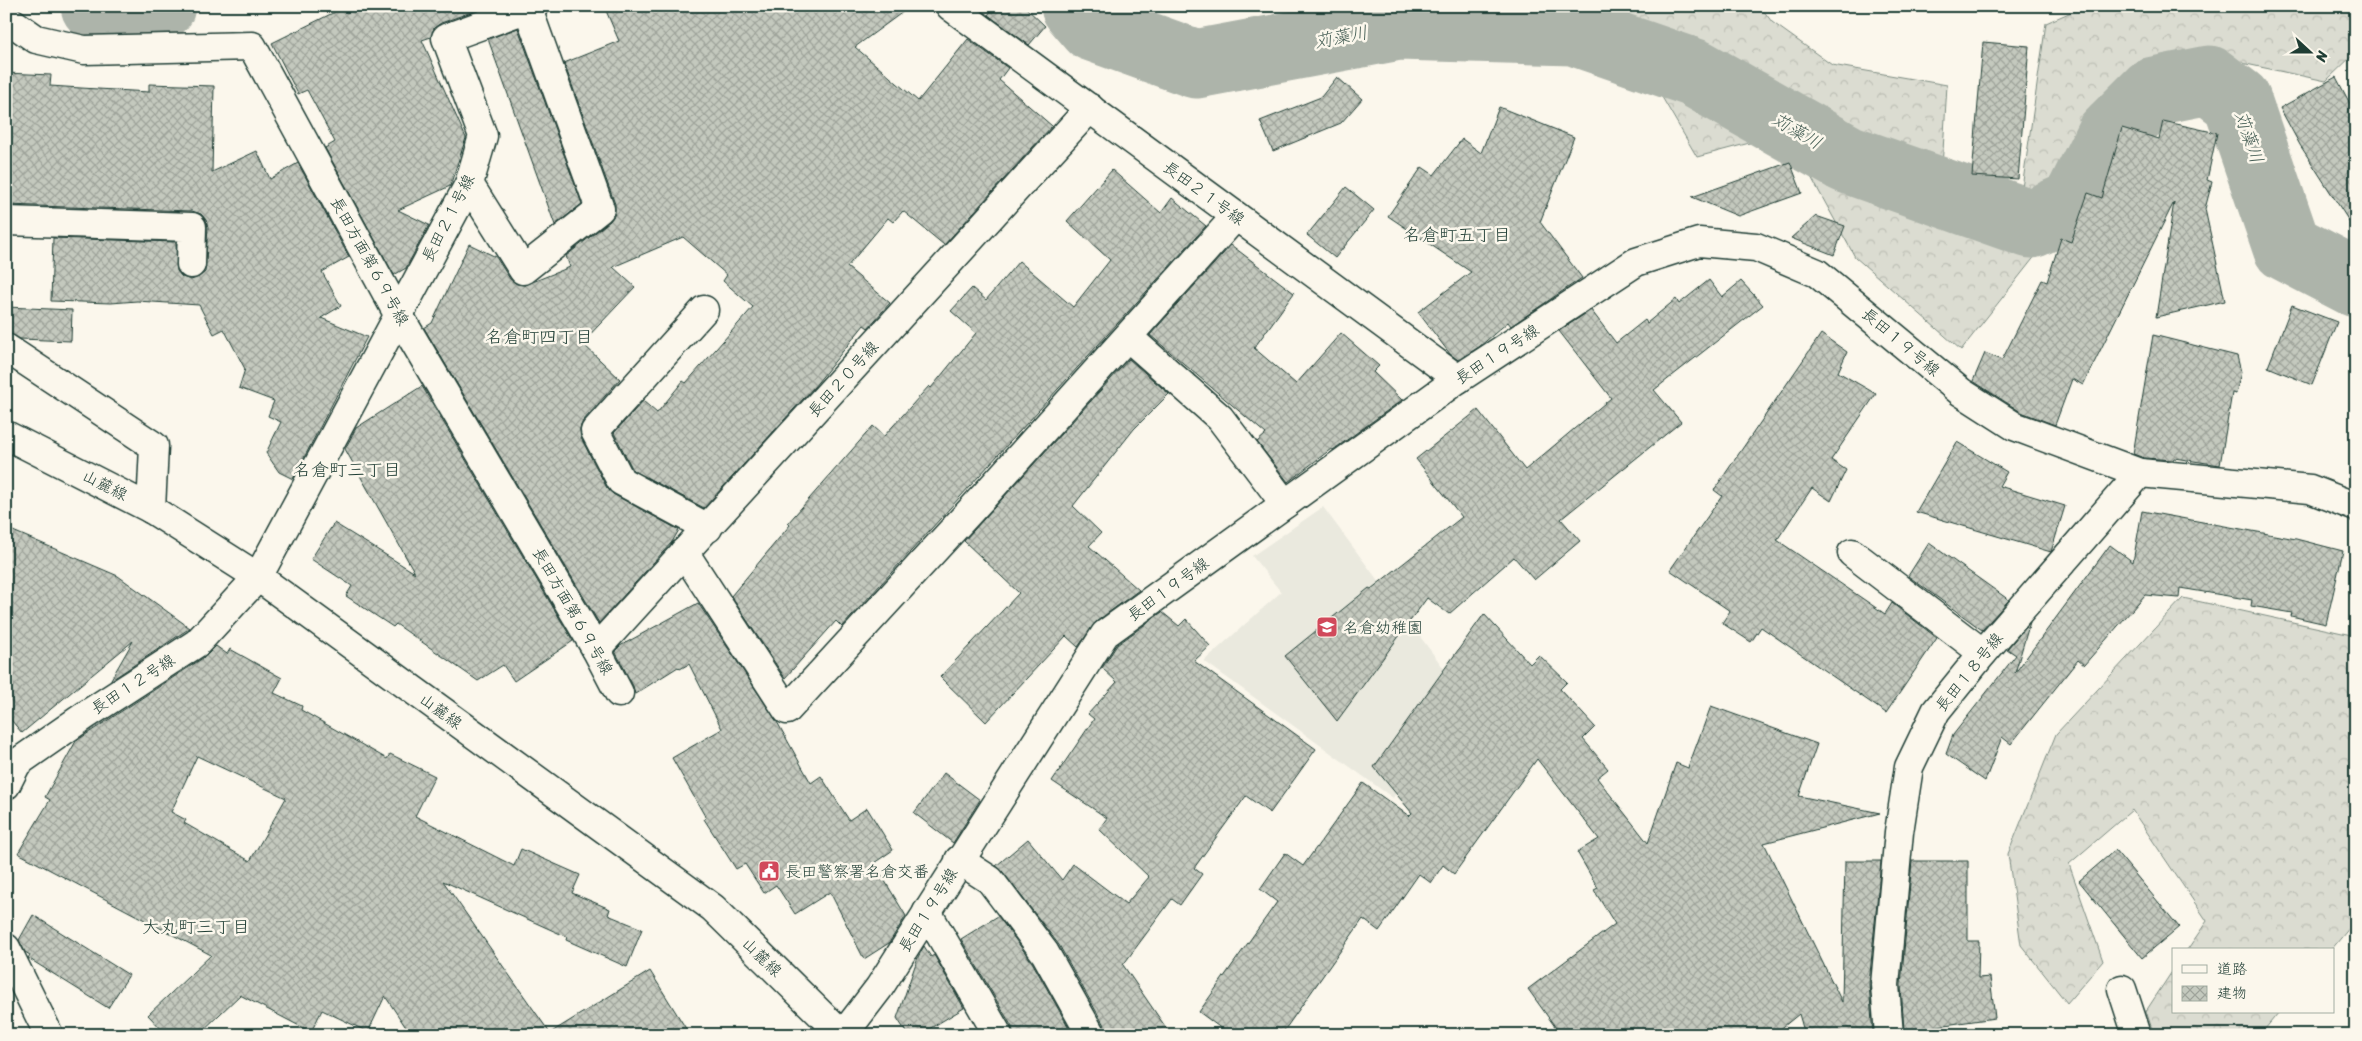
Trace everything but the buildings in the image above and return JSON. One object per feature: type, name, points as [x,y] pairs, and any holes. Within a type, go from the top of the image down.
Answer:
[{"type":"street","name":"長田２１号線","points":[[950,6],[1458,379]]},
{"type":"street","name":"長田２１号線","points":[[258,577],[469,184],[483,136],[446,38],[531,8]]},
{"type":"street","points":[[469,184],[523,270],[600,209],[531,8]]},
{"type":"street","name":"長田方面第６９号線","points":[[6,18],[36,39],[84,50],[252,46],[398,314],[596,649],[619,693]]},
{"type":"street","name":"長田２０号線","points":[[596,649],[1090,108]]},
{"type":"street","points":[[684,552],[787,710],[1236,216]]},
{"type":"street","points":[[6,221],[192,227],[191,264]]},
{"type":"street","name":"長田１９号線","points":[[843,1035],[879,988],[1105,634],[1458,379],[1636,262],[1700,242],[1756,247],[1817,273],[1961,392],[2014,426],[2140,473],[2310,489],[2356,507]]},
{"type":"street","points":[[704,310],[595,431],[621,481],[708,528]]},
{"type":"street","points":[[1128,337],[1220,418],[1285,504]]},
{"type":"street","points":[[6,348],[154,446],[151,509]]},
{"type":"street","name":"山麓線","points":[[6,435],[151,509],[258,577],[712,908],[843,1035]]},
{"type":"street","name":"長田１８号線","points":[[1889,1035],[1885,985],[1899,832],[1908,767],[1936,711],[1983,653],[2140,473]]},
{"type":"street","points":[[1852,553],[1983,653]]},
{"type":"street","name":"長田１２号線","points":[[6,785],[17,763],[86,715],[197,643],[258,577]]},
{"type":"street","points":[[959,860],[990,880],[1045,953],[1091,1035]]},
{"type":"street","points":[[927,912],[998,1035]]},
{"type":"street","points":[[6,948],[49,1035]]},
{"type":"street","points":[[2122,989],[2137,1035]]},
{"type":"shaded area","name":"名倉幼稚園","points":[[1323,507],[1460,690],[1393,798],[1204,661],[1281,592],[1252,556]]},
{"type":"green space","points":[[1518,6],[1760,6],[1772,22],[1832,65],[1947,85],[1941,184],[2021,195],[2046,23],[2085,6],[2356,6],[2356,52],[2326,81],[2218,58],[2117,113],[2066,217],[1961,350],[1855,257],[1787,133],[1697,157],[1631,44],[1571,18],[1517,15]]},
{"type":"green space","points":[[2183,598],[2356,636],[2356,920],[2333,948],[2188,948],[2207,921],[2132,810],[2069,864],[2103,961],[2067,1003],[2021,945],[2008,854],[2056,734]]},
{"type":"green space","points":[[2172,972],[2172,1014],[2277,1014],[2260,1035],[2154,1035],[2146,1011]]},
{"type":"waterway","name":"苅藻川","points":[[95,6],[100,8],[161,6]]},
{"type":"waterway","name":"苅藻川","points":[[1075,6],[1093,27],[1196,64],[1398,26],[1573,31],[1695,73],[1847,159],[2031,224],[2076,204],[2110,135],[2154,91],[2209,80],[2237,101],[2287,247],[2356,283]]},
{"type":"place","name":"名倉幼稚園","points":[[1327,627]]},
{"type":"place","name":"長田警察署名倉交番","points":[[769,871]]},
{"type":"district","name":"名倉町五丁目","points":[[1457,235]]},
{"type":"district","name":"名倉町四丁目","points":[[539,337]]},
{"type":"district","name":"名倉町三丁目","points":[[347,470]]},
{"type":"district","name":"大丸町三丁目","points":[[196,927]]}]
